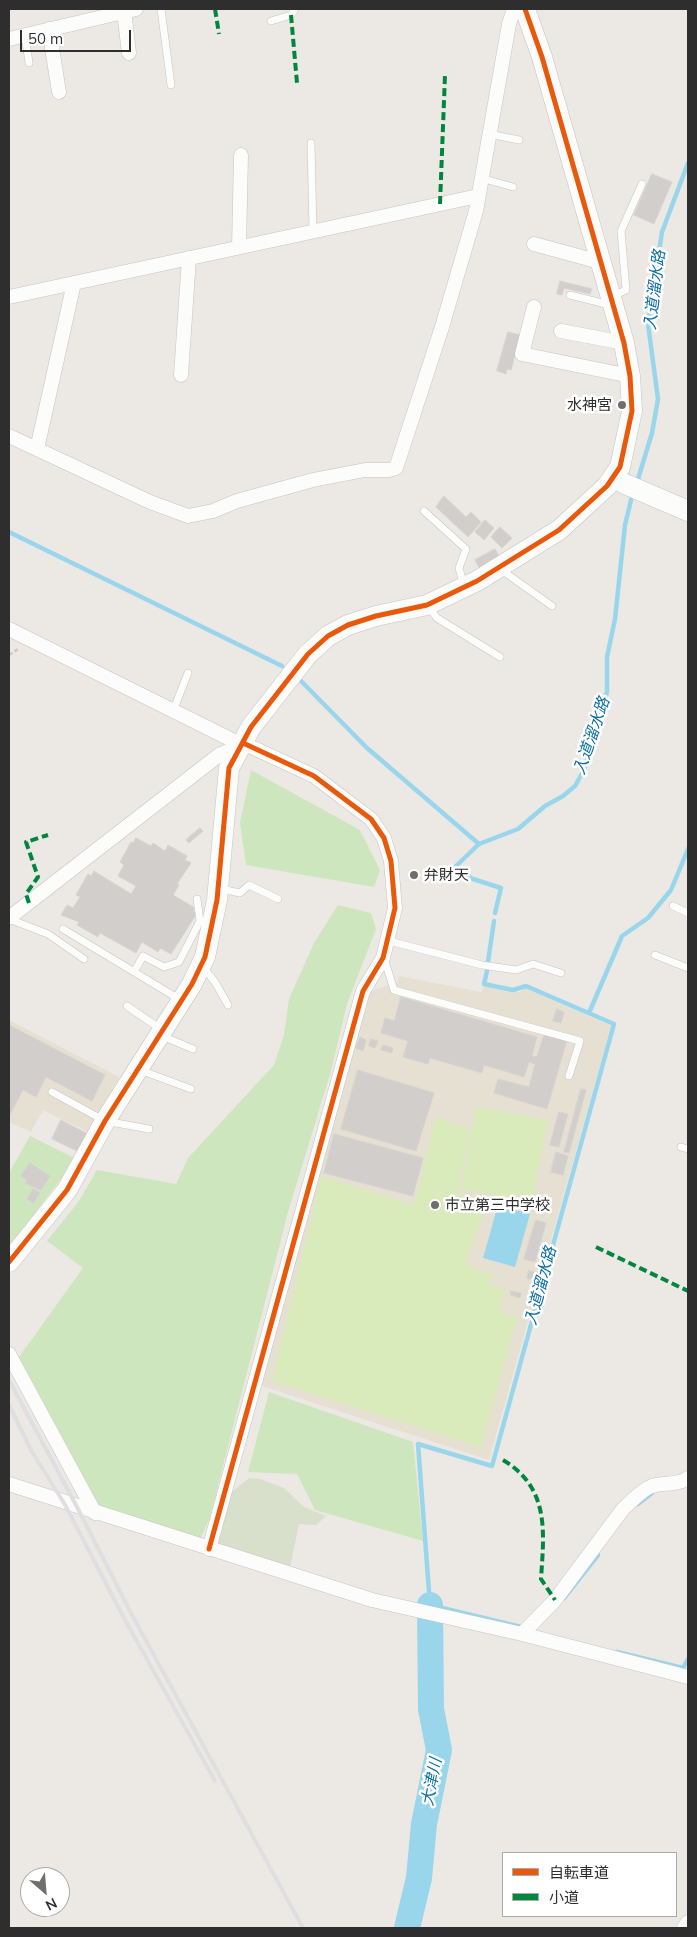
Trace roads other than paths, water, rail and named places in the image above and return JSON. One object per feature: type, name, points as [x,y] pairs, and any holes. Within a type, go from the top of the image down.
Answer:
[{"type":"street","points":[[9,436],[150,502],[188,516],[213,511],[237,500],[313,480],[365,470],[389,470],[396,468],[442,327],[476,211],[509,24],[514,9]]},
{"type":"street","points":[[9,1262],[67,1190],[105,1121],[181,1001],[201,965],[211,935],[218,888],[228,768],[262,712],[308,654],[328,636],[357,622],[427,605],[503,566],[559,530],[614,478],[625,448],[632,411],[630,376],[624,343],[542,57],[525,9]]},
{"type":"street","points":[[9,39],[130,10],[129,54]]},
{"type":"street","points":[[49,30],[60,92]]},
{"type":"street","points":[[239,247],[241,155]]},
{"type":"street","points":[[9,297],[478,196]]},
{"type":"street","points":[[534,244],[600,262]]},
{"type":"street","points":[[181,375],[189,258]]},
{"type":"street","points":[[37,449],[74,283]]},
{"type":"street","points":[[534,307],[522,354],[630,376]]},
{"type":"street","points":[[561,331],[624,343]]},
{"type":"street","points":[[614,478],[688,511]]},
{"type":"street","points":[[9,629],[173,711],[314,776],[371,818],[378,828],[391,861],[395,908],[384,958],[363,991],[209,1549]]},
{"type":"street","points":[[9,918],[211,761],[242,744]]},
{"type":"street","points":[[9,1354],[95,1513]]},
{"type":"street","points":[[522,1634],[554,1600],[623,1509],[637,1496],[653,1486],[683,1482],[688,1478]]},
{"type":"street","points":[[9,1484],[372,1600],[438,1617],[522,1634],[688,1676]]},
{"type":"street","points":[[684,1928],[688,1922]]},
{"type":"lane","points":[[161,9],[171,85]]},
{"type":"lane","points":[[271,21],[291,15],[295,9]]},
{"type":"lane","points":[[25,35],[29,63]]},
{"type":"lane","points":[[489,134],[519,140]]},
{"type":"lane","points":[[311,143],[314,230]]},
{"type":"lane","points":[[481,178],[513,187]]},
{"type":"lane","points":[[570,296],[612,302],[626,290],[621,231],[642,184]]},
{"type":"lane","points":[[424,511],[466,549],[459,568],[464,586]]},
{"type":"lane","points":[[503,566],[507,574],[552,606]]},
{"type":"lane","points":[[427,605],[437,618],[500,657]]},
{"type":"lane","points":[[173,711],[188,673]]},
{"type":"lane","points":[[218,888],[240,893],[249,885],[278,899]]},
{"type":"lane","points":[[134,972],[142,956],[164,967],[179,962],[200,921],[197,899]]},
{"type":"lane","points":[[673,906],[688,913]]},
{"type":"lane","points":[[9,918],[48,934],[84,959]]},
{"type":"lane","points":[[62,929],[181,1001]]},
{"type":"lane","points":[[388,940],[482,965],[516,970],[533,964],[561,973]]},
{"type":"lane","points":[[655,955],[688,968]]},
{"type":"lane","points":[[384,958],[394,990],[580,1041],[569,1076]]},
{"type":"lane","points":[[201,965],[216,982],[228,1006]]},
{"type":"lane","points":[[127,1006],[161,1033],[193,1049]]},
{"type":"lane","points":[[137,1069],[191,1089]]},
{"type":"lane","points":[[52,1092],[105,1121],[149,1129]]},
{"type":"water","points":[[498,1205],[530,1214],[515,1267],[483,1258]]},
{"type":"waterway","name":"入道溜水路","points":[[638,479],[652,433],[658,399],[648,324],[662,232],[688,163]]},
{"type":"waterway","name":"入道溜水路","points":[[495,913],[501,888],[473,879],[455,867],[479,844],[518,829],[545,806],[563,796],[575,786],[584,770],[607,692],[607,657],[615,619],[625,525],[632,496]]},
{"type":"waterway","points":[[9,532],[282,666]]},
{"type":"waterway","points":[[301,681],[367,748],[479,844]]},
{"type":"waterway","points":[[589,1013],[622,936],[648,918],[671,890],[688,849]]},
{"type":"waterway","name":"入道溜水路","points":[[488,962],[494,921]]},
{"type":"waterway","name":"入道溜水路","points":[[487,971],[484,984],[513,990],[526,986],[614,1024],[492,1466],[418,1444],[430,1605],[521,1627]]},
{"type":"waterway","points":[[638,1504],[652,1493]]},
{"type":"waterway","points":[[564,1598],[598,1555]]},
{"type":"waterway","name":"大津川","points":[[407,1928],[419,1878],[424,1824],[439,1750],[431,1709],[430,1605]]},
{"type":"waterway","points":[[617,1652],[683,1668],[688,1659]]},
{"type":"railway","points":[[9,1380],[132,1615],[303,1928]]},
{"type":"railway","points":[[9,1405],[32,1452],[64,1503],[125,1620],[215,1781]]},
{"type":"place","name":"水神宮","points":[[622,405]]},
{"type":"place","name":"弁財天","points":[[414,875]]},
{"type":"place","name":"市立第三中学校","points":[[435,1205]]}]
